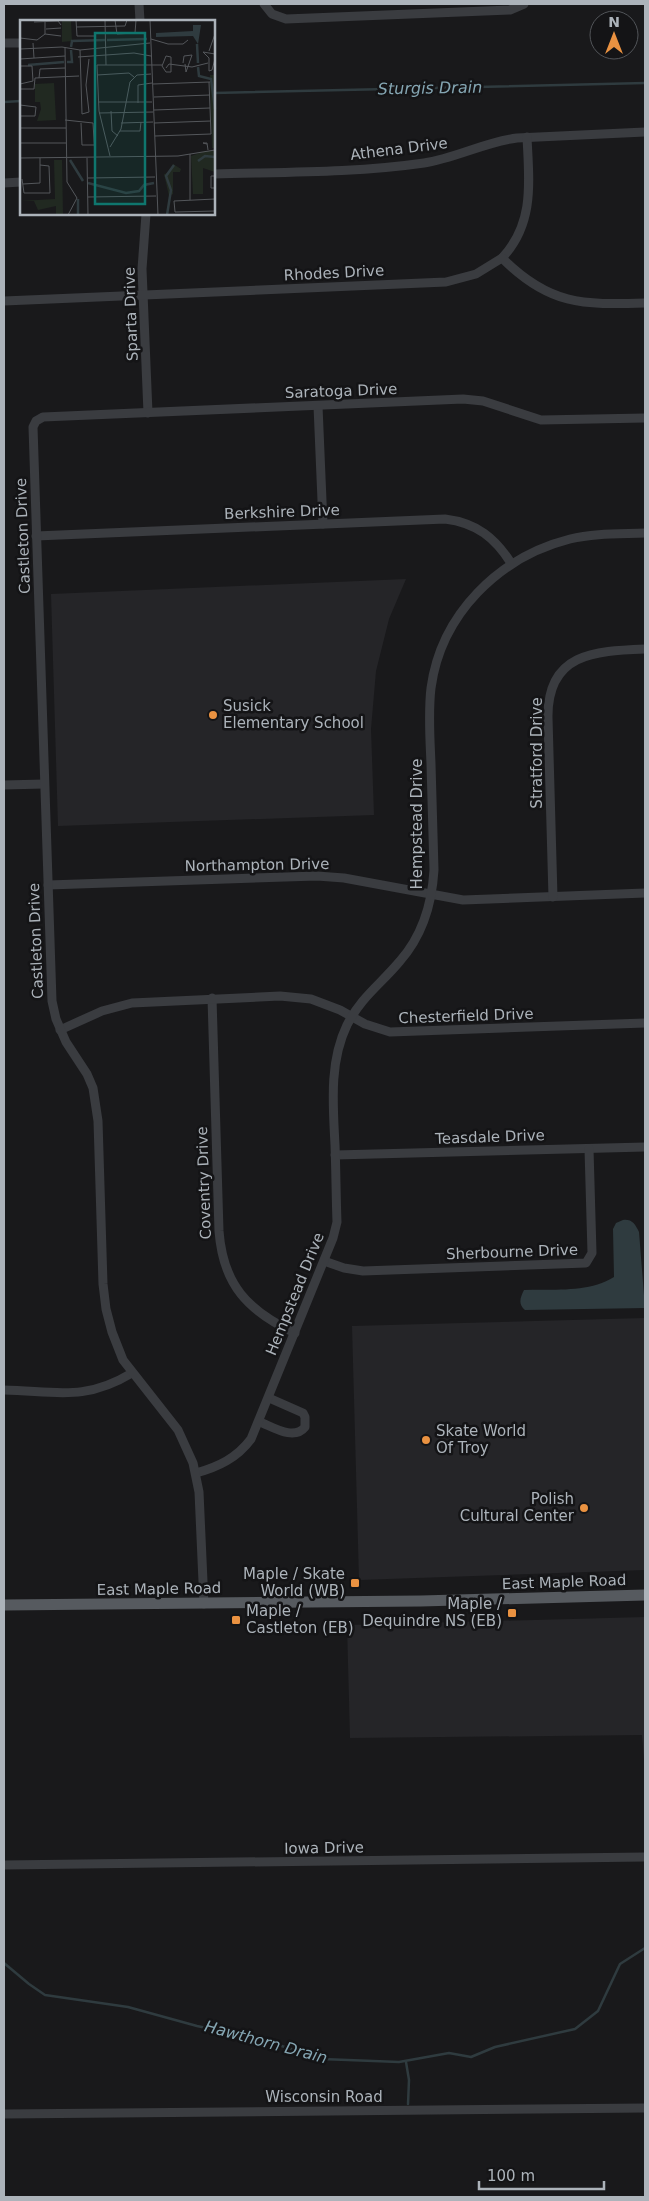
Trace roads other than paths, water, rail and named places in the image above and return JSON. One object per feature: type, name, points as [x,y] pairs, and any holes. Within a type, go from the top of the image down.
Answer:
[{"type":"main road","name":"East Maple Road","points":[[4,1605],[421,1601],[645,1595]]},
{"type":"street","points":[[139,4],[140,20]]},
{"type":"street","points":[[264,4],[272,14],[286,19],[510,10],[524,4]]},
{"type":"street","points":[[4,43],[20,43]]},
{"type":"street","name":"Athena Drive","points":[[215,174],[330,170],[425,163],[453,157],[496,142],[527,137],[645,132]]},
{"type":"street","name":"Rhodes Drive","points":[[4,301],[446,282],[476,274],[502,258],[518,238],[526,218],[530,192],[527,137]]},
{"type":"street","points":[[4,183],[20,182]]},
{"type":"street","name":"Sparta Drive","points":[[146,215],[143,295],[148,413]]},
{"type":"street","points":[[502,258],[528,281],[553,295],[586,304],[645,303]]},
{"type":"street","name":"Saratoga Drive","points":[[36,421],[43,417],[463,399],[483,401],[528,418],[541,420],[645,418]]},
{"type":"street","points":[[318,406],[323,524]]},
{"type":"street","name":"Castleton Drive","points":[[36,421],[33,435],[52,1001],[60,1030],[87,1074],[95,1100],[98,1122],[104,1295],[112,1332],[119,1350],[132,1373],[178,1430],[196,1473],[204,1604]]},
{"type":"street","name":"Berkshire Drive","points":[[36,536],[454,520],[472,525],[489,536],[511,563]]},
{"type":"street","name":"Hempstead Drive","points":[[196,1473],[213,1468],[231,1459],[245,1447],[260,1422],[324,1261],[336,1222],[335,1066],[340,1043],[352,1017],[365,996],[394,969],[411,947],[421,927],[431,895],[433,880],[433,832],[429,703],[438,657],[450,629],[464,608],[482,587],[511,563],[529,553],[571,539],[645,533]]},
{"type":"street","name":"Stratford Drive","points":[[553,896],[548,718],[551,691],[563,670],[580,658],[604,651],[645,649]]},
{"type":"street","points":[[4,785],[44,784]]},
{"type":"street","name":"Northampton Drive","points":[[48,885],[317,876],[356,880],[464,900],[645,893]]},
{"type":"street","name":"Chesterfield Drive","points":[[60,1030],[102,1011],[132,1003],[212,998],[298,996],[327,1004],[380,1030],[400,1032],[645,1023]]},
{"type":"street","name":"Coventry Drive","points":[[212,998],[218,1231],[223,1259],[234,1285],[248,1304],[269,1320],[295,1332]]},
{"type":"street","name":"Teasdale Drive","points":[[335,1155],[645,1147]]},
{"type":"street","name":"Sherbourne Drive","points":[[324,1261],[344,1268],[363,1271],[586,1263],[592,1252],[589,1149]]},
{"type":"street","points":[[4,1390],[49,1393],[92,1391],[114,1384],[132,1373]]},
{"type":"street","points":[[260,1422],[290,1434],[296,1434],[305,1427],[303,1413],[269,1398]]},
{"type":"street","name":"Iowa Drive","points":[[4,1864],[645,1857]]},
{"type":"street","name":"Wisconsin Road","points":[[4,2114],[645,2108]]},
{"type":"waterway","name":"Sturgis Drain","points":[[215,93],[645,83]]},
{"type":"waterway","name":"Sturgis Drain","points":[[4,102],[20,101]]},
{"type":"waterway","name":"Hawthorn Drain","points":[[4,1963],[45,1995],[128,2007],[197,2026],[263,2040],[322,2059],[399,2062],[449,2053],[471,2057],[495,2047],[575,2029],[598,2011],[620,1964],[645,1948]]},
{"type":"waterway","points":[[406,2062],[409,2080],[408,2104]]},
{"type":"place","name":"Susick Elementary School","points":[[213,715]]},
{"type":"place","name":"Skate World Of Troy","points":[[426,1440]]},
{"type":"place","name":"Polish Cultural Center","points":[[584,1508]]},
{"type":"place","name":"Maple / Skate World (WB)","points":[[355,1583]]},
{"type":"place","name":"Maple / Dequindre NS (EB)","points":[[512,1613]]},
{"type":"place","name":"Maple / Castleton (EB)","points":[[236,1620]]}]
